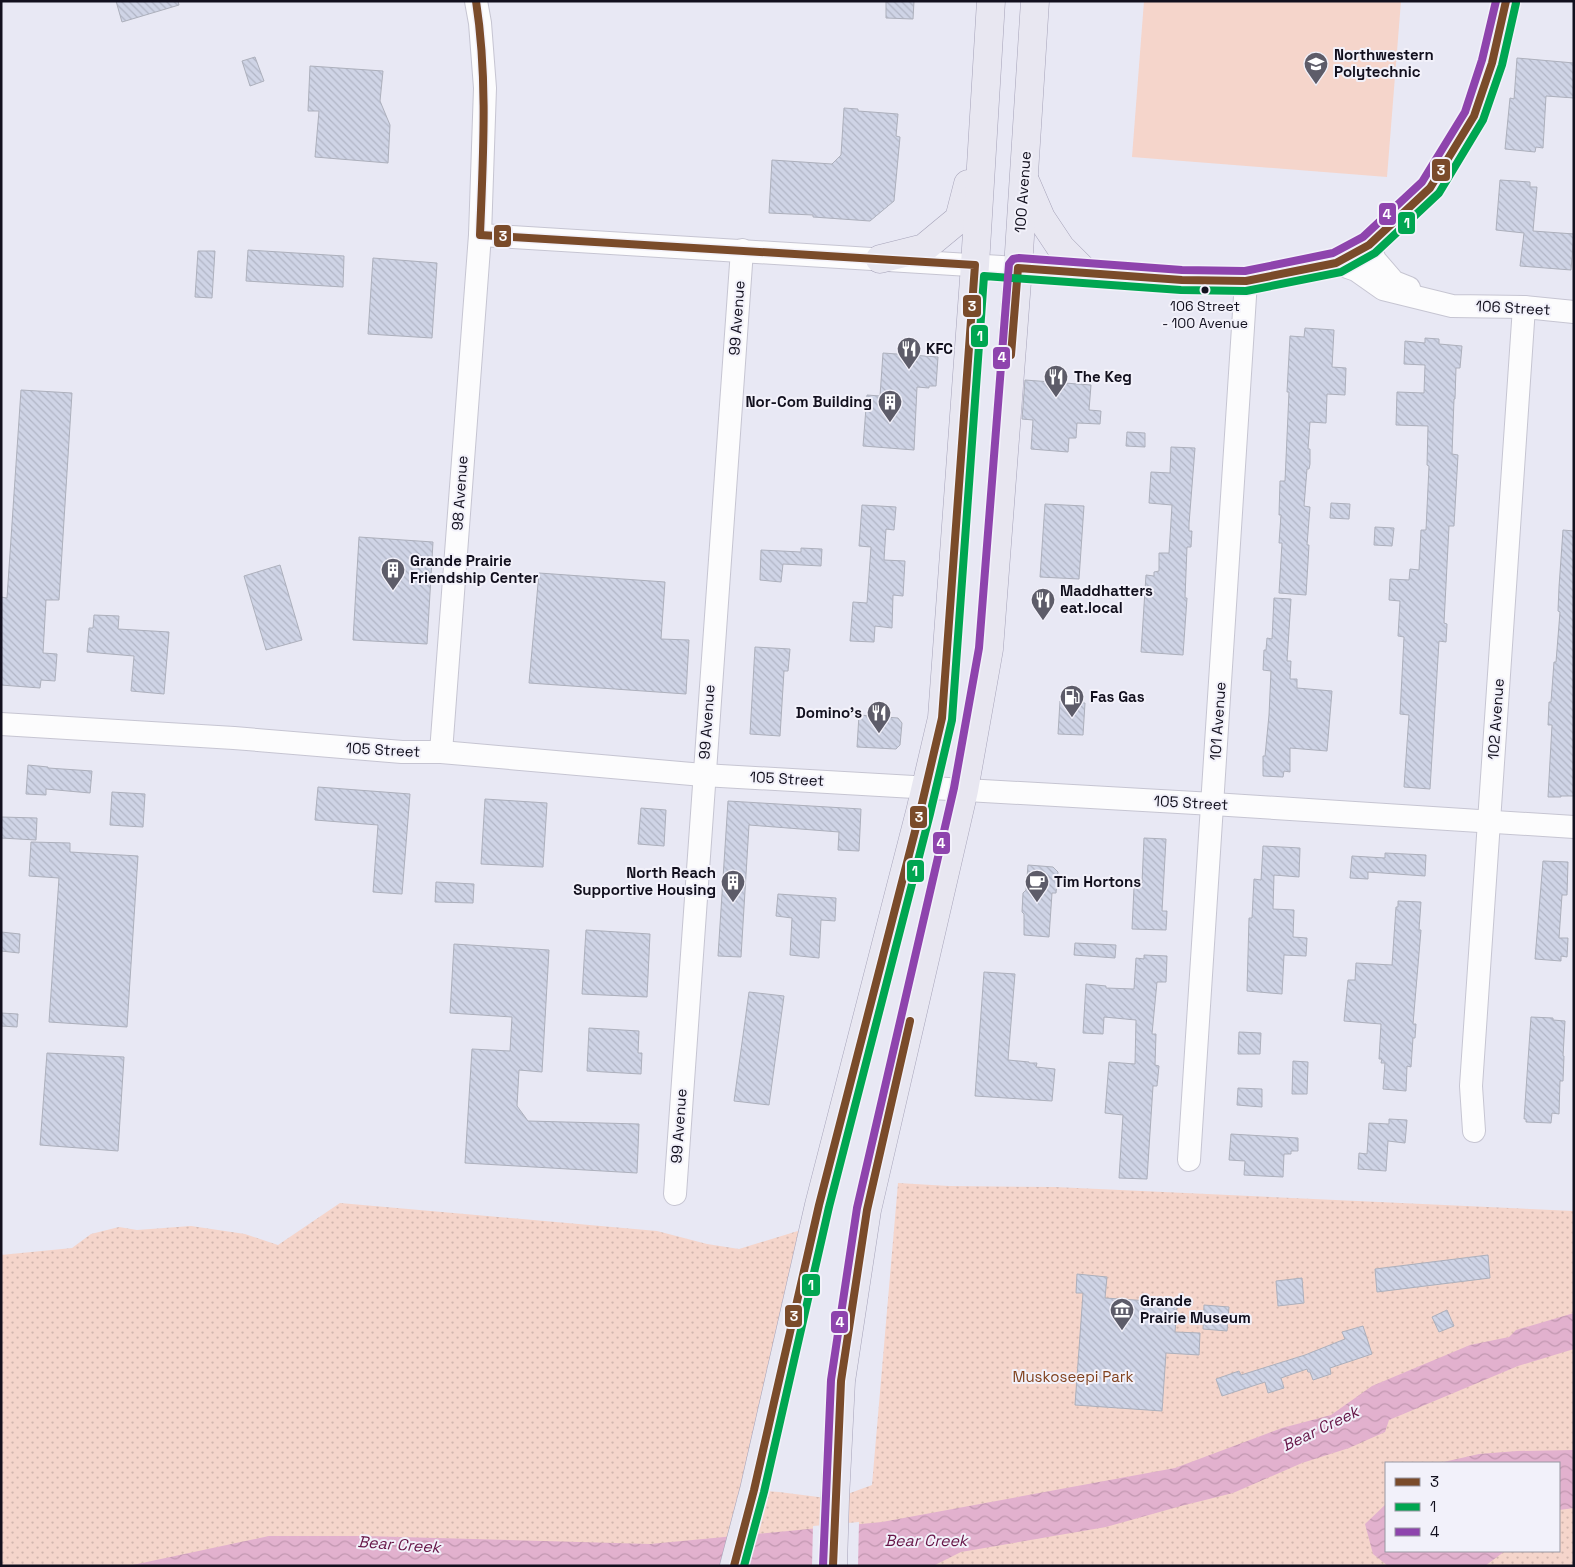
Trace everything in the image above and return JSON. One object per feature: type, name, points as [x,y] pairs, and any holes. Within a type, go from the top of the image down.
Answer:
[{"type":"main road","points":[[734,1566],[754,1490],[819,1205],[942,718],[975,265],[991,1]]},
{"type":"main road","name":"100 Avenue","points":[[833,1566],[834,1500],[841,1381],[866,1210],[964,790],[989,649],[1018,268],[1035,1]]},
{"type":"main road","points":[[880,259],[924,248],[959,219],[983,125]]},
{"type":"main road","points":[[1024,177],[1040,218],[1061,248],[1086,273]]},
{"type":"street","name":"98 Avenue","points":[[441,752],[480,235],[486,88],[476,1]]},
{"type":"street","points":[[480,235],[742,250],[1182,280],[1246,281],[1336,263],[1369,245],[1430,188],[1474,116],[1492,63],[1506,1]]},
{"type":"street","name":"106 Street","points":[[1369,245],[1375,260],[1394,282],[1452,306]]},
{"type":"street","name":"99 Avenue","points":[[675,1194],[703,775],[742,250]]},
{"type":"street","name":"106 Street","points":[[1336,263],[1356,270],[1383,289],[1452,306],[1524,308],[1574,312]]},
{"type":"street","name":"101 Avenue","points":[[1189,1160],[1246,281]]},
{"type":"street","name":"102 Avenue","points":[[1474,1131],[1471,1086],[1524,308]]},
{"type":"street","name":"105 Street","points":[[1,724],[234,738],[402,752],[441,752],[703,775],[1574,827]]},
{"type":"green space","points":[[1144,1],[1401,1],[1387,177],[1132,157]]},
{"type":"green space","name":"Muskoseepi Park","points":[[898,1183],[949,1186],[1055,1187],[1574,1211],[1574,1566],[1,1566],[1,1255],[72,1248],[91,1234],[119,1227],[137,1230],[191,1226],[245,1234],[278,1245],[340,1203],[657,1231],[707,1244],[739,1249],[801,1230],[754,1490],[834,1499],[872,1485]]},
{"type":"water","name":"Bear Creek","points":[[1574,1313],[1574,1349],[1518,1366],[1389,1420],[1385,1432],[1349,1448],[1302,1463],[1233,1493],[1106,1527],[961,1552],[933,1566],[128,1566],[269,1536],[364,1536],[650,1544],[882,1522],[1175,1468],[1282,1428],[1331,1415],[1372,1386],[1470,1345],[1509,1337],[1516,1330]]},
{"type":"water","points":[[1574,1450],[1574,1508],[1560,1510],[1560,1462],[1443,1462],[1479,1454]]},
{"type":"water","points":[[1385,1505],[1385,1552],[1504,1552],[1485,1566],[1388,1566],[1373,1554],[1365,1524]]},
{"type":"pier","points":[[859,1522],[858,1566],[812,1566],[813,1526]]},
{"type":"building","points":[[116,1],[178,1],[179,5],[122,22]]},
{"type":"building","points":[[886,1],[914,1],[913,19],[886,18]]},
{"type":"building","points":[[255,57],[264,81],[250,86],[242,61]]},
{"type":"building","points":[[1517,58],[1574,63],[1574,98],[1546,96],[1543,148],[1536,147],[1535,152],[1505,149],[1510,98],[1514,99]]},
{"type":"building","points":[[310,66],[383,71],[380,101],[390,125],[388,163],[315,157],[319,111],[308,111]]},
{"type":"building","points":[[844,108],[898,114],[896,136],[900,137],[894,201],[870,221],[769,213],[772,160],[832,164],[841,155]]},
{"type":"building","points":[[1500,180],[1530,182],[1530,187],[1537,187],[1533,231],[1574,234],[1571,270],[1520,266],[1524,233],[1496,230]]},
{"type":"building","points":[[248,250],[344,256],[343,287],[246,281]]},
{"type":"building","points":[[198,251],[215,251],[212,298],[195,297]]},
{"type":"building","points":[[373,258],[437,263],[432,338],[368,334]]},
{"type":"building","points":[[1305,328],[1334,330],[1332,367],[1346,368],[1345,395],[1327,394],[1326,423],[1310,422],[1308,449],[1310,449],[1310,464],[1309,469],[1307,469],[1304,506],[1310,507],[1306,595],[1279,593],[1282,543],[1279,543],[1281,515],[1279,515],[1280,481],[1285,481],[1290,336],[1304,337]]},
{"type":"building","points":[[1425,338],[1439,339],[1439,344],[1462,346],[1460,368],[1456,368],[1454,399],[1452,454],[1458,455],[1454,526],[1449,526],[1444,623],[1447,624],[1446,642],[1439,641],[1430,789],[1404,787],[1409,715],[1400,714],[1404,637],[1398,636],[1400,601],[1389,600],[1390,579],[1409,580],[1410,569],[1419,570],[1421,530],[1426,530],[1429,466],[1427,465],[1428,426],[1396,425],[1397,392],[1424,393],[1425,365],[1404,364],[1405,341],[1425,343]]},
{"type":"building","points":[[883,353],[938,357],[936,386],[929,386],[929,388],[917,387],[914,450],[863,446],[867,395],[880,396]]},
{"type":"building","name":"The Keg","points":[[1025,380],[1091,385],[1089,410],[1101,411],[1100,424],[1077,423],[1076,438],[1069,438],[1068,452],[1031,449],[1033,420],[1022,419]]},
{"type":"building","points":[[21,390],[72,393],[59,600],[46,600],[43,653],[57,654],[55,681],[41,680],[40,688],[1,685],[1,597],[7,598]]},
{"type":"building","points":[[1127,432],[1145,433],[1145,447],[1126,446]]},
{"type":"building","points":[[1171,447],[1195,448],[1189,524],[1189,531],[1192,531],[1191,547],[1187,547],[1185,598],[1187,598],[1183,655],[1141,652],[1146,575],[1154,576],[1154,572],[1159,571],[1159,553],[1169,553],[1172,505],[1149,503],[1151,472],[1170,473]]},
{"type":"building","points":[[1331,503],[1350,504],[1349,519],[1330,518]]},
{"type":"building","points":[[1045,504],[1084,506],[1079,579],[1040,577]]},
{"type":"building","points":[[862,505],[896,507],[894,530],[886,529],[884,560],[905,561],[903,596],[893,595],[892,628],[875,626],[874,642],[850,641],[853,602],[867,603],[871,547],[859,546]]},
{"type":"building","points":[[1375,527],[1394,528],[1392,546],[1374,545]]},
{"type":"building","points":[[1563,530],[1574,531],[1574,796],[1548,797],[1552,725],[1548,725],[1549,702],[1551,702],[1554,662],[1556,662]]},
{"type":"building","name":"Grande Prairie Friendship Center","points":[[359,537],[433,542],[427,644],[353,640]]},
{"type":"building","points":[[801,548],[822,549],[821,566],[783,564],[781,582],[760,580],[761,550],[801,552]]},
{"type":"building","points":[[280,565],[302,640],[266,650],[244,576]]},
{"type":"building","points":[[539,573],[665,582],[661,639],[689,640],[686,694],[529,683]]},
{"type":"building","points":[[1274,598],[1291,599],[1287,661],[1291,661],[1290,679],[1297,679],[1297,688],[1332,691],[1327,751],[1290,748],[1290,772],[1284,771],[1283,777],[1263,776],[1263,756],[1265,756],[1269,715],[1271,671],[1263,670],[1264,650],[1266,650],[1267,638],[1272,639]]},
{"type":"building","points":[[94,615],[119,616],[118,629],[169,632],[164,694],[131,691],[134,656],[87,652],[89,628],[93,628]]},
{"type":"building","points":[[755,647],[790,649],[788,671],[784,671],[780,736],[750,734]]},
{"type":"building","name":"Fas Gas","points":[[1060,701],[1085,703],[1083,735],[1058,734]]},
{"type":"building","name":"Domino's","points":[[859,715],[898,718],[902,723],[900,745],[896,749],[857,747]]},
{"type":"building","points":[[28,765],[92,771],[90,793],[46,789],[46,795],[26,794]]},
{"type":"building","points":[[318,787],[410,794],[402,894],[373,892],[378,825],[315,820]]},
{"type":"building","points":[[112,792],[145,794],[143,827],[110,825]]},
{"type":"building","points":[[485,799],[547,803],[543,867],[481,864]]},
{"type":"building","name":"North Reach Supportive Housing","points":[[728,801],[861,809],[859,851],[838,850],[839,832],[749,825],[741,957],[718,956]]},
{"type":"building","points":[[641,808],[666,810],[664,846],[638,844]]},
{"type":"building","points":[[1,817],[37,818],[36,840],[1,838]]},
{"type":"building","points":[[1144,838],[1166,839],[1162,911],[1167,911],[1166,930],[1132,929],[1134,888],[1136,888],[1136,883],[1142,883]]},
{"type":"building","points":[[31,842],[70,843],[70,852],[138,856],[127,1027],[49,1022],[59,878],[29,876]]},
{"type":"building","points":[[1263,846],[1300,848],[1299,877],[1274,875],[1273,909],[1294,910],[1293,937],[1307,938],[1306,956],[1284,955],[1282,994],[1247,991],[1249,918],[1252,918],[1254,879],[1261,880]]},
{"type":"building","points":[[1385,853],[1426,855],[1425,876],[1368,872],[1368,879],[1350,878],[1352,856],[1385,858]]},
{"type":"building","points":[[1543,861],[1568,862],[1567,895],[1562,895],[1559,938],[1568,938],[1567,957],[1561,956],[1561,961],[1535,959]]},
{"type":"building","name":"Tim Hortons","points":[[1028,865],[1053,867],[1058,872],[1056,893],[1052,893],[1049,937],[1024,935],[1023,893],[1026,890]]},
{"type":"building","points":[[436,882],[474,884],[473,903],[435,902]]},
{"type":"building","points":[[778,894],[836,898],[835,921],[821,920],[819,958],[790,955],[792,918],[776,916]]},
{"type":"building","points":[[1398,901],[1421,902],[1419,930],[1421,930],[1413,1024],[1416,1024],[1415,1038],[1413,1038],[1411,1067],[1407,1066],[1406,1091],[1383,1089],[1385,1063],[1381,1063],[1382,1059],[1379,1059],[1381,1024],[1344,1021],[1348,980],[1355,980],[1356,963],[1392,965]]},
{"type":"building","points":[[586,930],[650,934],[647,997],[582,994]]},
{"type":"building","points":[[1,932],[20,934],[19,953],[1,951]]},
{"type":"building","points":[[1075,943],[1116,945],[1115,958],[1074,955]]},
{"type":"building","points":[[454,944],[549,950],[542,1072],[519,1070],[517,1106],[528,1121],[639,1124],[637,1173],[465,1163],[472,1049],[510,1051],[512,1017],[450,1013]]},
{"type":"building","points":[[1144,955],[1167,956],[1166,982],[1157,982],[1152,1034],[1156,1034],[1155,1065],[1159,1066],[1157,1086],[1153,1086],[1147,1179],[1119,1178],[1123,1115],[1105,1113],[1109,1062],[1135,1064],[1136,1020],[1104,1017],[1103,1034],[1083,1033],[1086,984],[1106,986],[1106,988],[1134,989],[1136,958],[1144,959]]},
{"type":"building","points":[[984,972],[1015,974],[1008,1060],[1037,1063],[1036,1067],[1055,1069],[1052,1101],[975,1096]]},
{"type":"building","points":[[749,992],[784,996],[769,1105],[734,1101]]},
{"type":"building","points":[[1,1013],[18,1014],[17,1027],[1,1026]]},
{"type":"building","points":[[1531,1017],[1553,1018],[1553,1020],[1565,1021],[1563,1081],[1560,1081],[1559,1114],[1552,1113],[1551,1123],[1526,1122],[1526,1119],[1524,1119]]},
{"type":"building","points":[[589,1028],[639,1031],[638,1053],[642,1053],[641,1074],[587,1071]]},
{"type":"building","points":[[1239,1032],[1261,1033],[1260,1054],[1238,1054]]},
{"type":"building","points":[[47,1053],[124,1057],[118,1151],[40,1145]]},
{"type":"building","points":[[1293,1061],[1308,1062],[1307,1094],[1292,1094]]},
{"type":"building","points":[[1238,1088],[1262,1089],[1262,1107],[1237,1105]]},
{"type":"building","points":[[1389,1119],[1407,1120],[1405,1143],[1388,1141],[1386,1171],[1358,1169],[1359,1153],[1367,1154],[1369,1123],[1389,1124]]},
{"type":"building","points":[[1231,1134],[1298,1138],[1298,1151],[1284,1154],[1283,1177],[1244,1175],[1245,1161],[1229,1160]]},
{"type":"building","points":[[1488,1255],[1490,1278],[1377,1292],[1375,1269]]},
{"type":"building","name":"Grande Prairie Museum","points":[[1077,1274],[1107,1277],[1105,1298],[1165,1302],[1165,1306],[1177,1307],[1175,1332],[1200,1333],[1199,1355],[1166,1353],[1162,1411],[1075,1405],[1083,1293],[1076,1293]]},
{"type":"building","points":[[1302,1278],[1304,1303],[1278,1306],[1276,1281]]},
{"type":"building","points":[[1204,1305],[1229,1307],[1227,1331],[1203,1329]]},
{"type":"building","points":[[1447,1310],[1454,1326],[1439,1332],[1432,1317]]},
{"type":"building","points":[[1363,1326],[1372,1354],[1330,1368],[1331,1374],[1313,1380],[1307,1369],[1281,1378],[1284,1388],[1268,1393],[1265,1382],[1222,1396],[1216,1379],[1239,1371],[1241,1375],[1305,1355],[1345,1339],[1342,1332]]},
{"type":"transit line","name":"3","points":[[476,1],[480,30],[483,89],[480,235],[975,265],[942,718],[920,812],[819,1205],[754,1490],[734,1566]]},
{"type":"transit line","name":"4","points":[[823,1566],[831,1380],[857,1208],[954,788],[979,648],[1009,264],[1013,259],[1019,258],[1182,270],[1245,271],[1333,253],[1363,237],[1422,182],[1465,112],[1482,60],[1496,1]]},
{"type":"transit line","name":"3","points":[[1011,355],[1018,268],[1182,280],[1246,281],[1336,263],[1369,245],[1430,188],[1474,116],[1492,63],[1506,1]]},
{"type":"transit line","name":"1","points":[[744,1566],[764,1492],[829,1207],[930,814],[952,720],[984,276],[1181,290],[1246,291],[1341,272],[1375,253],[1439,193],[1483,120],[1502,65],[1516,3]]},
{"type":"transit line","name":"3","points":[[833,1566],[841,1381],[867,1210],[910,1021]]},
{"type":"place","name":"Northwestern Polytechnic","points":[[1316,85]]},
{"type":"place","name":"106 Street - 100 Avenue","points":[[1205,290]]},
{"type":"place","name":"KFC","points":[[909,370]]},
{"type":"place","name":"The Keg","points":[[1056,398]]},
{"type":"place","name":"Nor-Com Building","points":[[890,423]]},
{"type":"place","name":"Grande Prairie Friendship Center","points":[[393,591]]},
{"type":"place","name":"Maddhatters eat.local","points":[[1043,621]]},
{"type":"place","name":"Fas Gas","points":[[1072,718]]},
{"type":"place","name":"Domino's","points":[[879,734]]},
{"type":"place","name":"North Reach Supportive Housing","points":[[733,903]]},
{"type":"place","name":"Tim Hortons","points":[[1037,903]]},
{"type":"place","name":"Grande Prairie Museum","points":[[1122,1331]]}]
